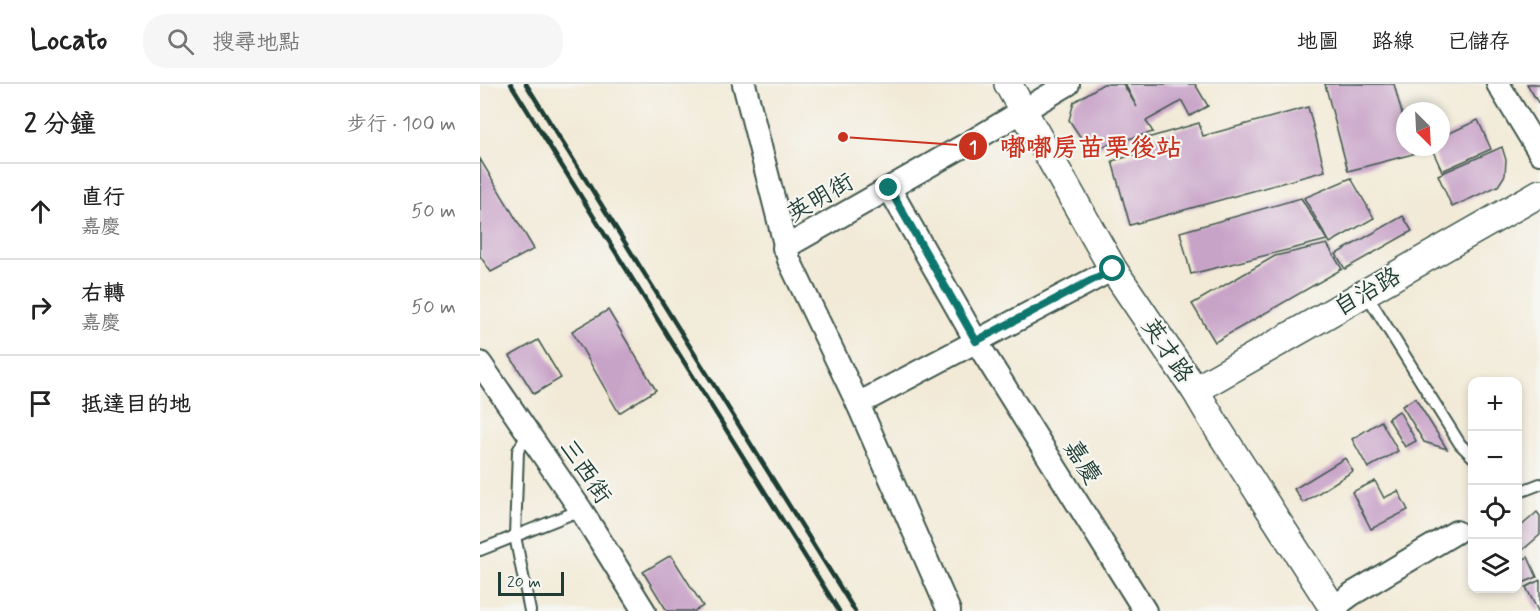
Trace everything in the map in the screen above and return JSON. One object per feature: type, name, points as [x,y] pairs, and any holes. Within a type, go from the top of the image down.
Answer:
[{"type":"street","points":[[744,84],[784,248],[858,404],[949,611]]},
{"type":"street","name":"英才路","points":[[1008,84],[1113,269],[1195,390],[1330,610]]},
{"type":"street","name":"英明街","points":[[784,248],[975,140],[1068,84]]},
{"type":"street","points":[[1498,84],[1540,153]]},
{"type":"street","name":"嘉慶","points":[[889,188],[976,341],[1145,611]]},
{"type":"street","name":"自治路","points":[[1195,390],[1540,193]]},
{"type":"street","points":[[858,404],[1113,269]]},
{"type":"street","name":"三西街","points":[[480,363],[581,510],[644,611]]},
{"type":"street","points":[[1330,610],[1352,594],[1456,532]]},
{"type":"lane","points":[[1365,292],[1460,444],[1468,452]]},
{"type":"lane","points":[[528,433],[519,451],[515,536],[530,611]]},
{"type":"lane","points":[[1522,491],[1540,484]]},
{"type":"lane","points":[[480,550],[581,510]]},
{"type":"building","points":[[1103,84],[1123,84],[1137,107],[1125,84],[1195,84],[1208,106],[1190,116],[1182,101],[1146,121],[1153,132],[1089,150],[1069,120],[1074,102]]},
{"type":"building","points":[[1325,84],[1394,84],[1399,102],[1396,102],[1396,156],[1405,156],[1348,171]]},
{"type":"building","points":[[1527,84],[1540,84],[1540,106]]},
{"type":"building","points":[[1308,107],[1325,171],[1130,225],[1112,161],[1141,153],[1137,141],[1199,123],[1203,136]]},
{"type":"building","points":[[1478,120],[1491,149],[1442,171],[1435,156],[1450,156],[1450,133]]},
{"type":"building","points":[[1502,147],[1506,160],[1505,175],[1498,186],[1452,207],[1438,175]]},
{"type":"building","points":[[480,159],[534,249],[491,272],[480,256]]},
{"type":"building","points":[[1351,178],[1374,218],[1330,243],[1304,198]]},
{"type":"building","points":[[1301,198],[1327,240],[1191,274],[1180,232]]},
{"type":"building","points":[[1403,216],[1412,231],[1345,269],[1336,254]]},
{"type":"building","points":[[1327,244],[1342,269],[1215,342],[1192,304],[1275,256]]},
{"type":"building","points":[[608,310],[656,390],[619,413],[572,331]]},
{"type":"building","points":[[538,340],[561,378],[534,394],[510,356]]},
{"type":"building","points":[[1415,398],[1447,449],[1424,442],[1402,406]]},
{"type":"building","points":[[1399,411],[1416,441],[1405,447],[1388,418]]},
{"type":"building","points":[[1381,421],[1398,451],[1368,468],[1352,439]]},
{"type":"building","points":[[1345,458],[1353,471],[1303,503],[1294,489]]},
{"type":"building","points":[[1375,481],[1384,498],[1398,491],[1408,510],[1371,529],[1352,492]]},
{"type":"building","points":[[1537,512],[1540,516],[1540,535],[1522,551],[1522,539],[1522,525]]},
{"type":"building","points":[[671,555],[703,606],[695,611],[667,611],[643,572]]},
{"type":"building","points":[[1528,557],[1537,577],[1522,583],[1522,560]]},
{"type":"building","points":[[1540,580],[1540,611],[1538,611],[1526,587]]},
{"type":"railway","points":[[511,84],[839,611]]},
{"type":"railway","points":[[526,84],[855,611]]},
{"type":"place","name":"嘟嘟房苗栗後站","points":[[843,137]]},
{"type":"route","points":[[889,188],[976,341],[1113,269]]}]
